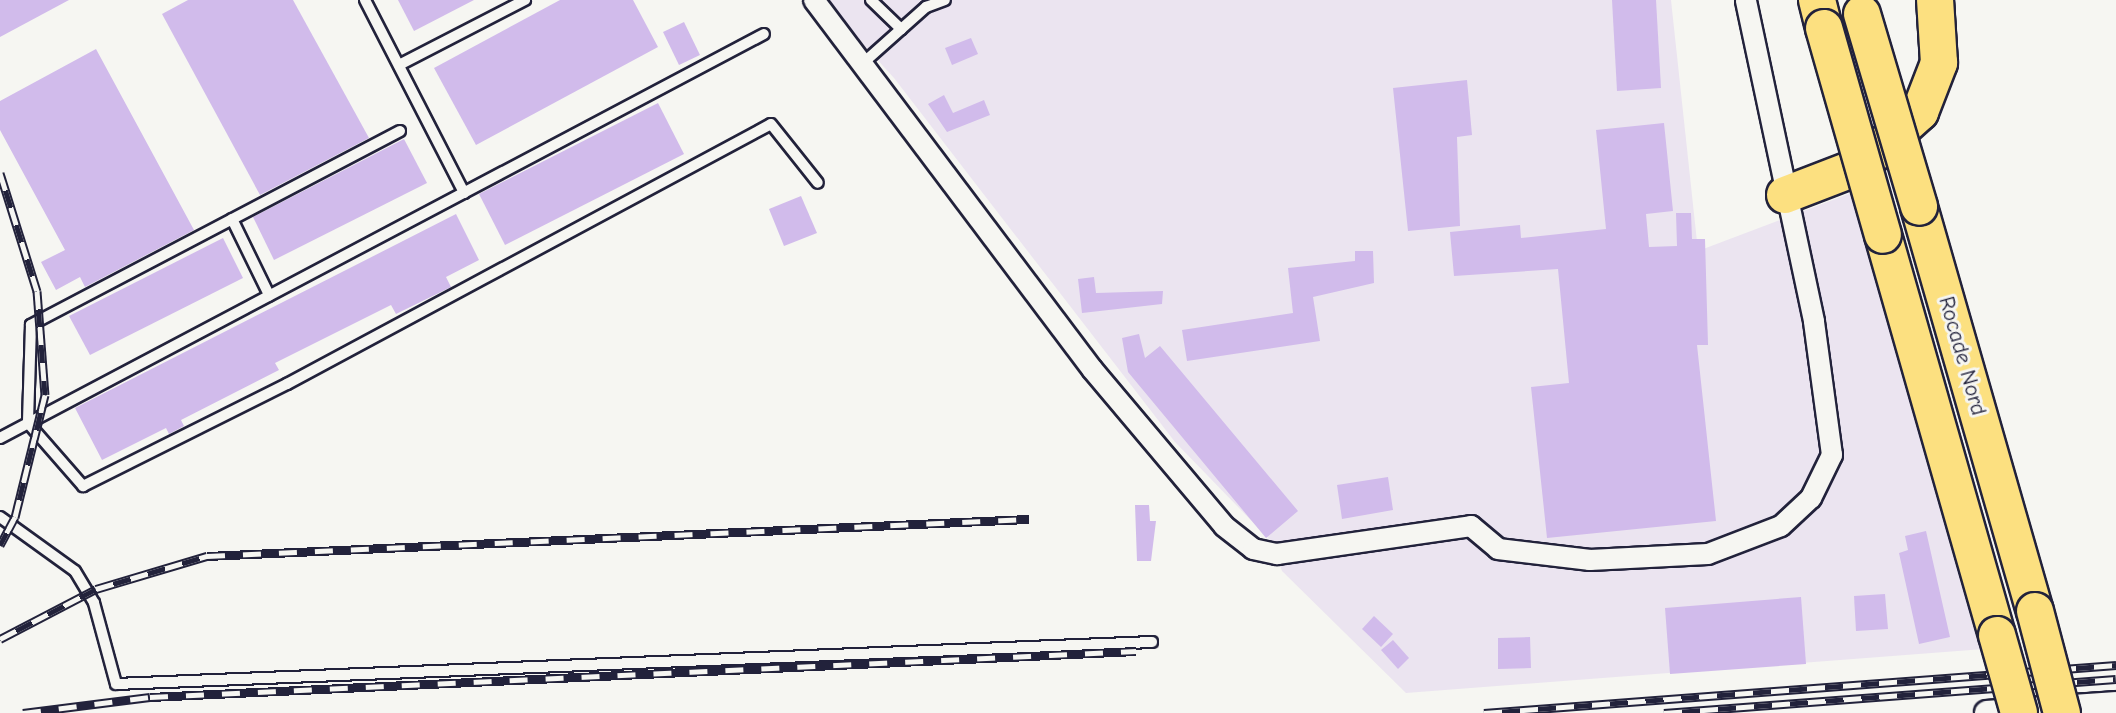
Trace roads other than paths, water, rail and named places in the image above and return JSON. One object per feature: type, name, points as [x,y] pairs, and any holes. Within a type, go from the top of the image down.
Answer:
[{"type":"highway","points":[[1785,195],[1860,166],[1920,112],[1939,63],[1935,0]]},
{"type":"highway","name":"Rocade Nord","points":[[1860,7],[2062,713]]},
{"type":"highway","name":"Rocade Nord","points":[[1821,14],[2019,713]]},
{"type":"street","points":[[814,0],[1092,369],[1224,526],[1253,549],[1277,554],[1471,526],[1498,549],[1522,555],[1679,558],[1708,554],[1781,526],[1811,498],[1832,455],[1814,321],[1746,0]]},
{"type":"street","points":[[1987,713],[2116,704]]},
{"type":"lane","points":[[365,0],[464,193]]},
{"type":"lane","points":[[399,65],[525,0]]},
{"type":"lane","points":[[871,0],[901,29]]},
{"type":"lane","points":[[862,64],[901,29],[945,0]]},
{"type":"lane","points":[[0,438],[764,34]]},
{"type":"lane","points":[[400,131],[31,325],[28,423],[83,486],[287,384],[771,124],[818,183]]},
{"type":"lane","points":[[232,219],[269,295]]},
{"type":"lane","points":[[0,517],[75,571],[94,603],[116,684],[1152,642]]},
{"type":"railway","points":[[0,173],[37,291],[45,395],[15,517],[0,545]]},
{"type":"railway","points":[[0,639],[96,589],[207,556],[1029,519]]},
{"type":"railway","points":[[23,713],[150,697],[1136,651]]},
{"type":"railway","points":[[1484,713],[2116,665]]},
{"type":"railway","points":[[1664,713],[2116,679]]}]
